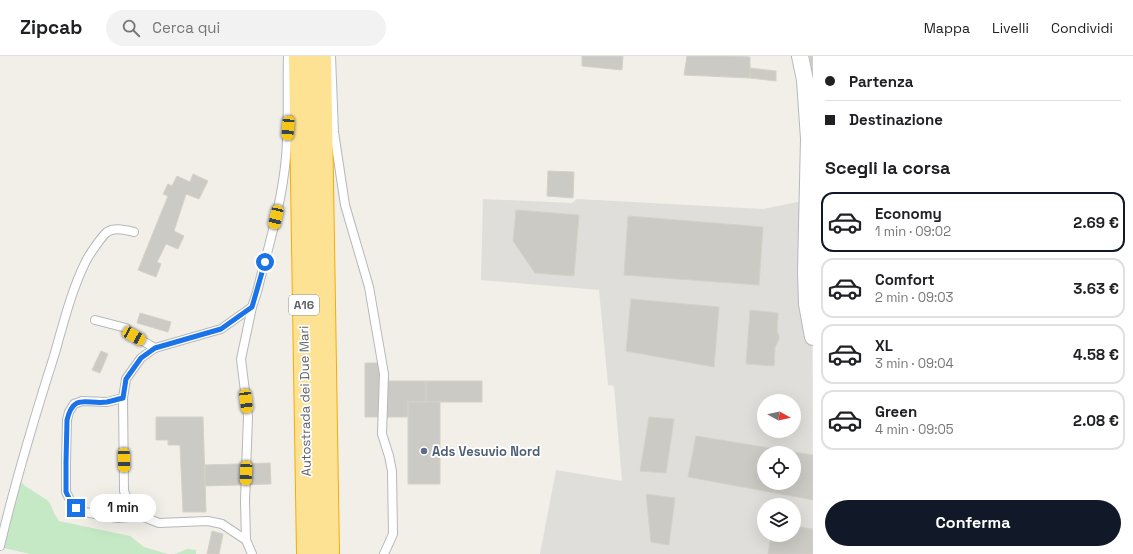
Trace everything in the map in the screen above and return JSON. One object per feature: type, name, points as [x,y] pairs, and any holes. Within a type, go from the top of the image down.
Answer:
[{"type":"highway","name":"Autostrada dei Due Mari","points":[[300,56],[308,554]]},
{"type":"highway","name":"Autostrada dei Due Mari","points":[[320,56],[328,554]]},
{"type":"street","points":[[800,56],[805,80],[809,139],[806,271],[807,304],[813,337]]},
{"type":"lane","points":[[252,554],[246,540],[245,501],[248,416],[241,359],[252,307],[261,277],[279,202],[286,159],[288,128],[288,56]]},
{"type":"lane","points":[[331,56],[334,132],[345,205],[369,288],[384,374],[382,434],[392,471],[393,534],[384,554]]},
{"type":"lane","points":[[0,546],[7,516],[46,382],[77,282],[86,260],[107,232],[117,229],[134,232]]},
{"type":"lane","points":[[246,540],[222,524],[208,521],[159,523],[141,516],[131,508],[124,491],[123,398],[126,379],[141,358],[155,348],[221,329],[252,307]]},
{"type":"lane","points":[[95,320],[127,325],[132,335],[155,348]]},
{"type":"lane","points":[[123,398],[107,402],[82,401],[74,404],[69,412],[67,420],[66,492],[76,508],[85,512],[118,518],[141,516]]},
{"type":"shaded area","points":[[483,199],[572,203],[577,199],[763,209],[812,199],[813,554],[540,554],[556,470],[622,481],[614,386],[608,385],[599,290],[481,280]]},
{"type":"green space","points":[[21,482],[50,503],[59,521],[130,536],[144,547],[168,554],[30,554],[4,548]]},
{"type":"green space","points":[[187,549],[196,550],[196,554],[175,554]]},
{"type":"building","points":[[582,56],[623,56],[622,70],[582,66]]},
{"type":"building","points":[[687,56],[750,57],[750,78],[684,75]]},
{"type":"building","points":[[810,56],[813,56],[813,73],[812,73]]},
{"type":"building","points":[[750,68],[776,71],[776,81],[750,78]]},
{"type":"building","points":[[548,171],[574,172],[573,198],[547,196]]},
{"type":"building","points":[[193,174],[208,181],[199,199],[186,194],[174,231],[184,236],[178,249],[166,244],[157,262],[161,264],[156,277],[138,270],[168,196],[163,194],[168,184],[172,186],[177,176],[190,182]]},
{"type":"building","points":[[516,210],[579,215],[574,276],[535,273],[513,241]]},
{"type":"building","points":[[628,216],[763,227],[759,285],[624,275]]},
{"type":"building","points":[[631,299],[719,307],[714,367],[626,351]]},
{"type":"building","points":[[750,310],[778,313],[777,332],[779,339],[775,347],[774,366],[746,364]]},
{"type":"building","points":[[140,313],[171,322],[168,332],[137,323]]},
{"type":"building","points":[[101,351],[108,354],[100,373],[92,370]]},
{"type":"building","points":[[365,363],[380,363],[380,381],[426,381],[426,402],[408,402],[408,417],[365,417]]},
{"type":"building","points":[[426,381],[482,381],[482,402],[426,402]]},
{"type":"building","name":"Ads Vesuvio Nord","points":[[408,402],[440,402],[440,484],[408,484]]},
{"type":"building","points":[[156,417],[203,417],[206,512],[183,512],[180,445],[168,445],[168,440],[156,440]]},
{"type":"building","points":[[649,417],[674,419],[666,473],[640,471]]},
{"type":"building","points":[[696,436],[758,446],[757,490],[688,477]]},
{"type":"building","points":[[801,453],[813,455],[813,500],[759,490],[801,490]]},
{"type":"building","points":[[270,463],[271,484],[205,486],[205,465]]},
{"type":"building","points":[[646,494],[675,498],[669,545],[651,542]]},
{"type":"building","points":[[801,527],[813,529],[813,554],[768,554],[770,542],[801,542]]},
{"type":"building","points":[[212,531],[223,534],[219,554],[207,554]]},
{"type":"place","name":"Ads Vesuvio Nord","points":[[424,451]]},
{"type":"route","points":[[76,508],[66,492],[67,420],[69,412],[74,404],[82,401],[107,402],[123,398],[126,379],[141,358],[155,348],[221,329],[252,307],[265,262]]}]
